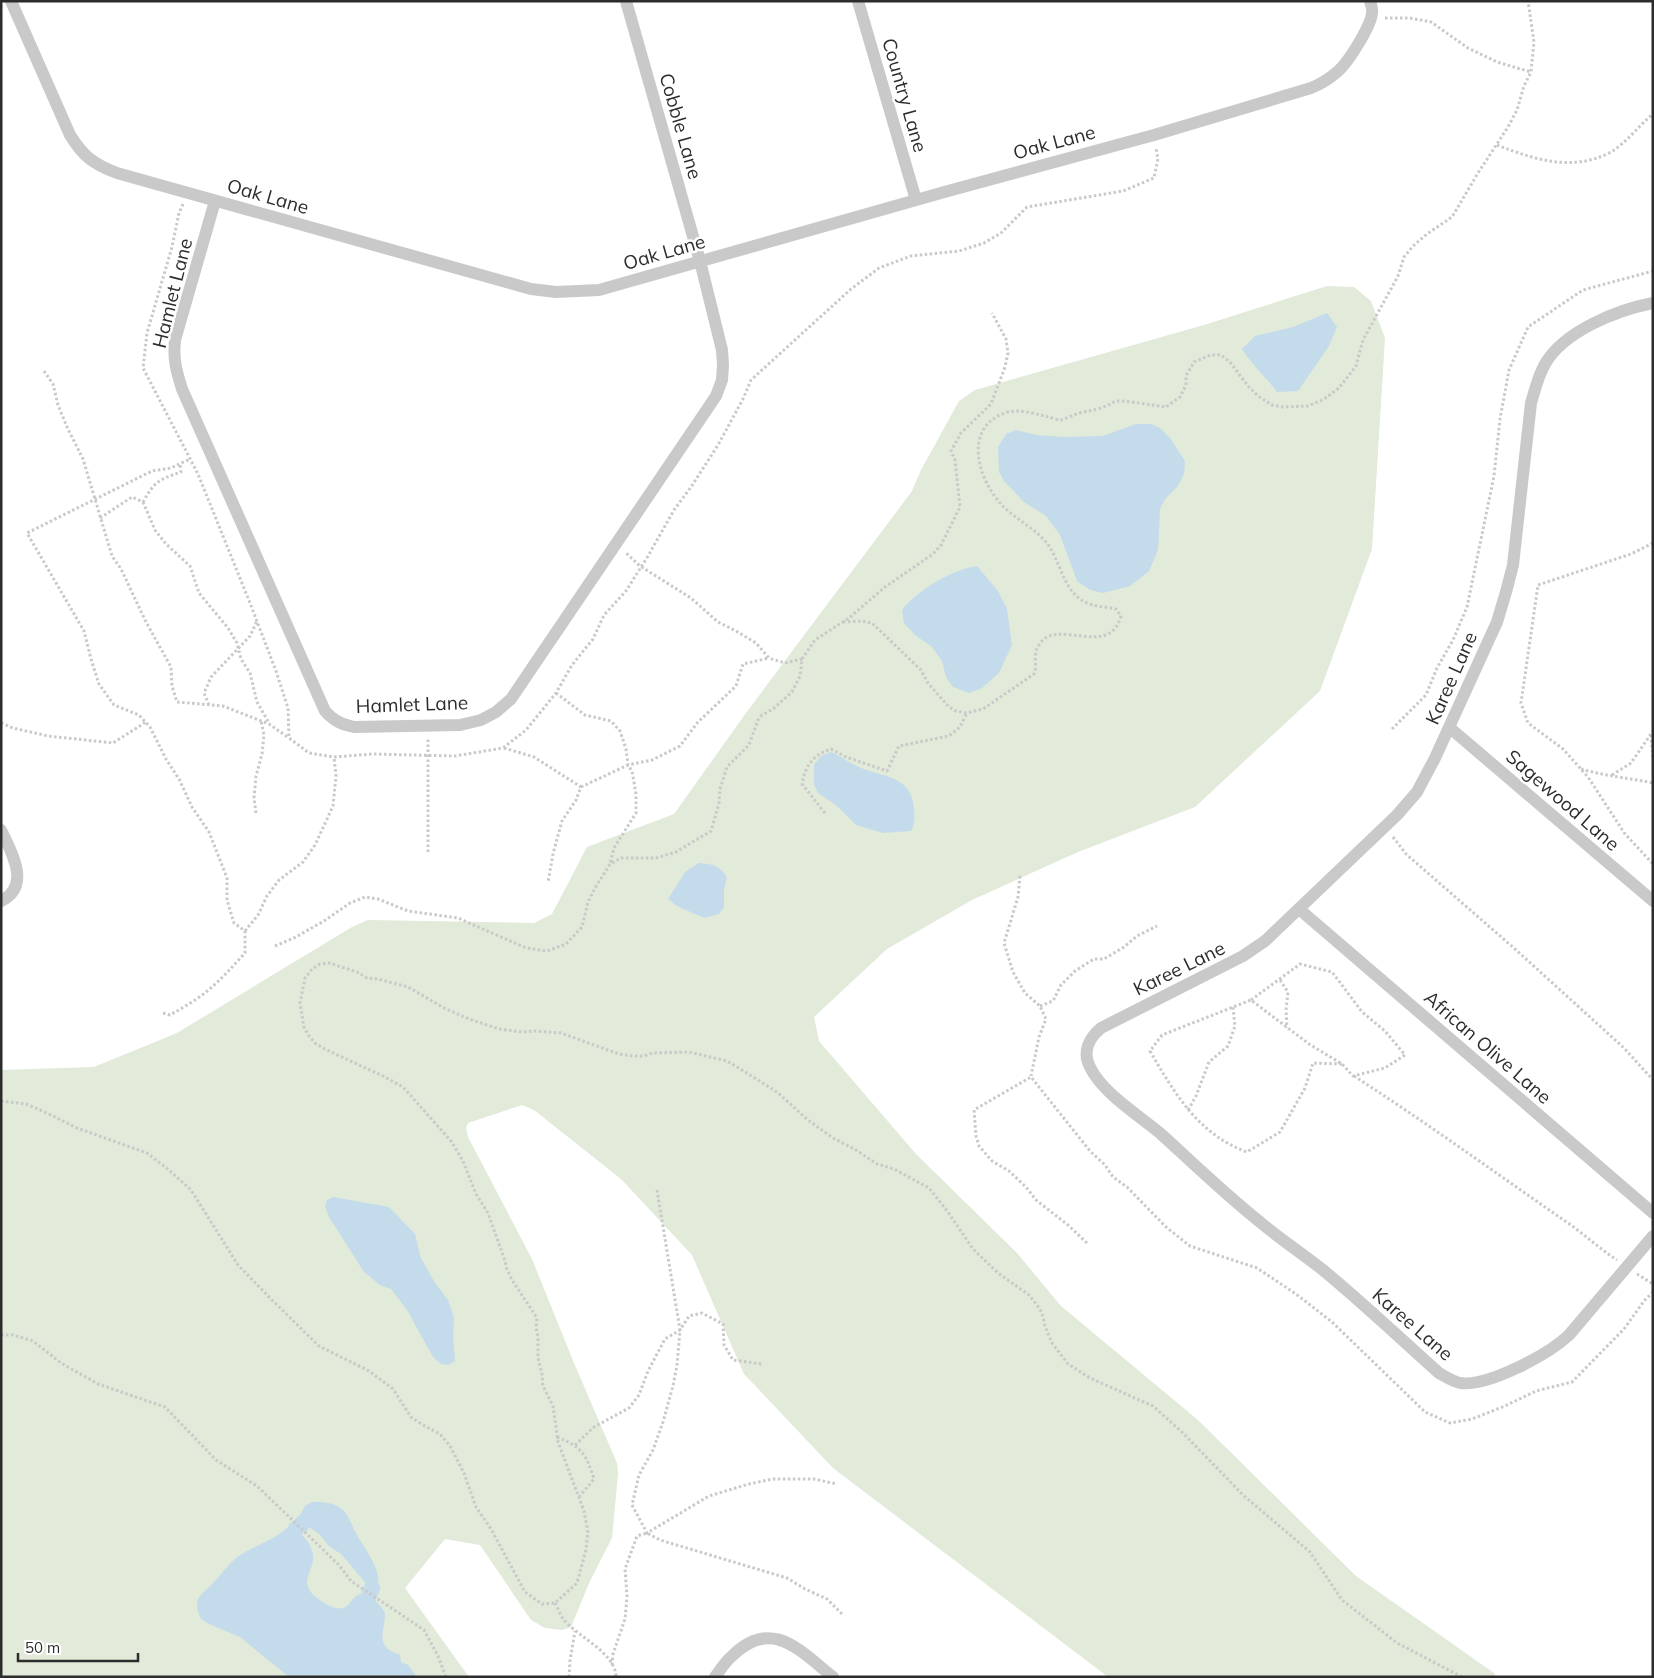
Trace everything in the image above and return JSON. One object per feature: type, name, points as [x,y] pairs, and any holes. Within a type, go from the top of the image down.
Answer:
[{"type":"street","name":"Oak Lane","points":[[11,1],[70,135],[79,150],[100,167],[531,289],[574,292],[599,290],[1154,135],[1311,88],[1325,82],[1339,71],[1349,58],[1370,23],[1371,6]]},
{"type":"street","name":"Cobble Lane","points":[[626,1],[700,261]]},
{"type":"street","name":"Country Lane","points":[[858,1],[916,200]]},
{"type":"street","name":"Hamlet Lane","points":[[215,201],[176,340],[174,356],[176,371],[182,389],[325,711],[332,719],[341,724],[354,727],[460,724],[481,720],[496,712],[511,699],[716,396],[722,380],[722,350],[700,261]]},
{"type":"street","name":"Karee Lane","points":[[1653,303],[1622,312],[1579,331],[1560,345],[1546,362],[1537,380],[1531,403],[1513,565],[1506,592],[1497,622],[1450,728],[1417,792],[1386,826],[1265,941],[1243,956],[1124,1016],[1093,1034],[1088,1043],[1086,1053],[1090,1068],[1096,1077],[1116,1096],[1156,1129],[1259,1222],[1322,1270],[1439,1373],[1452,1380],[1467,1383],[1486,1380],[1540,1357],[1569,1335],[1653,1236]]},
{"type":"street","name":"Sagewood Lane","points":[[1450,728],[1653,901]]},
{"type":"street","points":[[1,830],[16,866],[18,879],[14,890],[1,901]]},
{"type":"street","name":"African Olive Lane","points":[[1299,909],[1653,1213]]},
{"type":"street","points":[[715,1677],[731,1656],[741,1648],[767,1636],[793,1645],[833,1677]]},
{"type":"path","points":[[843,622],[861,621],[872,623],[921,670],[928,683],[949,708],[967,713],[983,709],[1034,674],[1037,667],[1034,656],[1039,644],[1045,638],[1058,634],[1083,638],[1107,634],[1119,624],[1121,616],[1116,609],[1091,604],[1080,598],[1069,587],[1048,545],[1030,527],[1015,518],[991,493],[984,479],[980,463],[979,438],[982,430],[996,418],[1009,412],[1031,412],[1060,420],[1118,401],[1166,407],[1180,397],[1186,385],[1186,376],[1194,362],[1210,355],[1221,355],[1230,362],[1248,386],[1258,396],[1272,405],[1282,407],[1308,406],[1324,399],[1339,388],[1356,366],[1363,340],[1398,276],[1404,256],[1427,234],[1452,218],[1517,110],[1524,86],[1531,72],[1534,42],[1528,1]]},
{"type":"path","points":[[1371,6],[1382,18],[1410,18],[1432,22],[1468,48],[1497,62],[1531,72]]},
{"type":"path","points":[[1497,145],[1532,158],[1550,162],[1586,161],[1610,152],[1653,114]]},
{"type":"path","points":[[503,748],[526,730],[556,693],[572,665],[593,639],[604,615],[626,591],[674,510],[718,445],[751,380],[851,289],[879,268],[911,256],[959,251],[984,243],[1002,233],[1027,207],[1123,192],[1154,178],[1158,159],[1154,135]]},
{"type":"path","points":[[188,193],[179,213],[172,247],[147,333],[143,368],[198,474],[257,621],[288,708],[289,738]]},
{"type":"path","points":[[610,864],[621,858],[656,858],[669,854],[711,831],[727,766],[749,745],[758,720],[762,715],[773,709],[792,692],[800,676],[802,659],[816,640],[843,622],[885,587],[933,554],[941,545],[960,507],[955,460],[951,451],[961,433],[991,404],[1006,367],[1008,353],[1006,340],[992,313]]},
{"type":"path","points":[[44,371],[53,384],[58,405],[83,458],[112,556],[121,569],[146,622],[171,667],[172,686],[177,702],[223,706],[269,724],[309,753],[334,757],[372,754],[456,756],[503,748],[534,757],[581,788]]},
{"type":"path","points":[[190,459],[171,468],[152,471],[27,533],[84,631],[99,684],[114,705],[139,714],[150,727],[166,760],[179,779],[192,807],[210,832],[228,878],[227,900],[234,923],[245,931]]},
{"type":"path","points":[[143,502],[152,486],[161,478],[181,472],[180,464]]},
{"type":"path","points":[[100,518],[132,497],[143,502],[155,530],[166,544],[190,566],[198,594],[228,628],[241,659],[250,673],[257,702],[264,711],[269,724]]},
{"type":"path","points":[[1653,543],[1631,554],[1538,585],[1521,703],[1528,723],[1563,749],[1581,769],[1625,834],[1653,864]]},
{"type":"path","points":[[615,545],[640,566],[691,598],[718,622],[756,643],[769,658]]},
{"type":"path","points":[[1392,729],[1426,695],[1467,607],[1474,581]]},
{"type":"path","points":[[209,705],[204,693],[211,678],[250,636],[257,621]]},
{"type":"path","points":[[548,882],[562,821],[576,800],[581,788],[628,765],[652,760],[680,746],[698,722],[736,686],[743,664],[769,658],[785,662],[802,659]]},
{"type":"path","points":[[275,946],[294,938],[350,903],[365,897],[378,899],[408,911],[458,918],[526,948],[547,951],[566,944],[582,927],[588,902],[594,888],[610,864],[614,848],[636,813],[636,794],[632,772],[628,765],[626,749],[620,731],[611,721],[585,715],[556,693]]},
{"type":"path","points":[[825,813],[802,784],[807,767],[819,753],[831,749],[887,771],[899,746],[949,736],[960,727],[967,713]]},
{"type":"path","points":[[256,813],[254,798],[256,776],[262,754],[264,735],[261,720]]},
{"type":"path","points":[[1,723],[48,736],[113,744],[146,722]]},
{"type":"path","points":[[428,725],[428,852]]},
{"type":"path","points":[[1611,775],[1631,763],[1652,733]]},
{"type":"path","points":[[1652,733],[1653,759]]},
{"type":"path","points":[[163,1013],[170,1015],[205,994],[245,953],[245,931],[258,915],[267,896],[279,880],[303,862],[315,845],[332,806],[336,776],[334,757]]},
{"type":"path","points":[[1581,769],[1653,784]]},
{"type":"path","points":[[1386,826],[1406,854],[1624,1048],[1653,1080]]},
{"type":"path","points":[[1020,876],[1018,897],[1004,943],[1013,972],[1026,992],[1040,1006],[1046,1019],[1039,1037],[1031,1077],[974,1110],[976,1136],[979,1146],[992,1161],[1009,1171],[1026,1187],[1036,1200],[1088,1243]]},
{"type":"path","points":[[1040,1006],[1053,1001],[1061,984],[1075,971],[1094,959],[1104,959],[1124,947],[1137,936],[1157,926]]},
{"type":"path","points":[[1,1101],[26,1104],[77,1128],[147,1153],[170,1170],[191,1190],[238,1264],[319,1346],[369,1371],[394,1389],[411,1417],[422,1426],[440,1434],[450,1446],[464,1474],[476,1507],[492,1529],[525,1592],[542,1604],[555,1603],[577,1583],[586,1550],[588,1532],[584,1511],[558,1442],[553,1406],[543,1386],[538,1358],[537,1318],[507,1269],[488,1213],[476,1194],[464,1161],[451,1141],[403,1087],[316,1044],[304,1027],[300,1004],[303,983],[312,969],[320,964],[329,963],[357,972],[367,978],[408,987],[461,1016],[499,1029],[522,1032],[561,1033],[619,1054],[633,1056],[644,1056],[652,1052],[689,1052],[727,1061],[777,1092],[808,1120],[833,1138],[877,1164],[894,1169],[929,1188],[973,1249],[998,1273],[1029,1295],[1037,1305],[1042,1313],[1052,1343],[1068,1364],[1090,1378],[1153,1406],[1183,1433],[1243,1495],[1310,1552],[1342,1600],[1397,1643],[1462,1677]]},
{"type":"path","points":[[1342,1064],[1313,1064],[1305,1088],[1280,1132],[1247,1152],[1232,1146],[1196,1120],[1176,1096],[1150,1051],[1162,1035],[1251,1000],[1300,964],[1332,972],[1362,1012],[1384,1030],[1405,1055],[1385,1068],[1353,1076]]},
{"type":"path","points":[[1280,980],[1288,992],[1286,1010],[1288,1028]]},
{"type":"path","points":[[1251,1000],[1309,1044],[1342,1064],[1353,1076],[1419,1119],[1570,1224],[1603,1251],[1653,1284]]},
{"type":"path","points":[[1188,1110],[1196,1096],[1209,1062],[1228,1046],[1235,1026],[1233,1007]]},
{"type":"path","points":[[1031,1077],[1113,1177],[1127,1187],[1143,1203]]},
{"type":"path","points":[[658,1190],[680,1330],[673,1386],[653,1450],[639,1475],[632,1505],[648,1533],[660,1540],[787,1578],[827,1599],[842,1614]]},
{"type":"path","points":[[575,1445],[594,1427],[630,1408],[640,1394],[648,1370],[665,1339],[680,1330],[689,1316],[702,1313],[723,1324],[724,1345],[734,1360],[762,1364]]},
{"type":"path","points":[[1,1335],[13,1335],[33,1341],[61,1363],[98,1384],[164,1407],[216,1460],[257,1486],[339,1566],[351,1581],[424,1630],[446,1677]]},
{"type":"path","points":[[557,1437],[575,1445],[588,1461],[594,1479],[579,1497]]},
{"type":"path","points":[[612,1665],[613,1654],[625,1619],[627,1596],[625,1569],[637,1536],[648,1533],[709,1496],[749,1484],[773,1479],[814,1479],[837,1484]]},
{"type":"path","points":[[555,1603],[562,1618],[609,1659],[616,1671],[616,1677]]},
{"type":"path","points":[[569,1677],[576,1630]]},
{"type":"green space","points":[[1327,286],[1354,287],[1371,301],[1385,338],[1372,549],[1320,691],[1195,807],[1078,852],[972,900],[887,949],[814,1017],[819,1041],[916,1154],[1017,1253],[1061,1306],[1198,1420],[1356,1576],[1494,1673],[1496,1677],[1108,1677],[833,1468],[744,1374],[692,1255],[621,1179],[534,1110],[522,1105],[468,1123],[466,1128],[468,1137],[532,1259],[617,1463],[618,1474],[612,1538],[590,1581],[571,1627],[562,1630],[545,1628],[531,1620],[480,1545],[445,1539],[405,1588],[469,1677],[1,1677],[1,1070],[94,1067],[177,1033],[352,927],[368,920],[534,923],[552,914],[587,847],[674,814],[746,713],[912,491],[921,470],[959,401],[975,390],[1204,325]]},
{"type":"water","points":[[1327,313],[1337,327],[1329,346],[1298,391],[1277,392],[1242,349],[1255,336],[1293,327]]},
{"type":"water","points":[[1136,424],[1151,424],[1160,428],[1170,438],[1185,461],[1184,474],[1178,486],[1165,499],[1160,509],[1158,550],[1149,571],[1130,586],[1103,593],[1090,590],[1077,581],[1060,535],[1046,516],[1024,502],[1004,481],[999,472],[998,447],[1006,434],[1016,430],[1036,435],[1064,437],[1103,436]]},
{"type":"water","points":[[977,566],[998,591],[1007,609],[1012,645],[999,673],[982,688],[969,693],[953,687],[946,677],[942,661],[932,647],[915,635],[904,623],[902,610],[916,596],[946,576]]},
{"type":"water","points":[[831,752],[868,771],[887,776],[902,783],[912,797],[914,820],[911,831],[883,833],[856,825],[836,805],[818,793],[814,785],[814,765],[821,756]]},
{"type":"water","points":[[699,863],[715,866],[727,877],[724,889],[724,907],[719,914],[704,918],[677,906],[668,899],[685,872]]},
{"type":"water","points":[[333,1197],[389,1207],[415,1234],[421,1258],[435,1283],[448,1300],[454,1318],[455,1361],[448,1365],[441,1364],[433,1357],[407,1310],[391,1289],[380,1285],[364,1272],[329,1217],[325,1206],[327,1200]]},
{"type":"water","points":[[312,1502],[324,1502],[335,1505],[346,1514],[376,1569],[378,1584],[376,1591],[369,1587],[341,1554],[330,1547],[318,1533],[307,1526],[299,1517],[305,1506]]},
{"type":"water","points":[[291,1524],[305,1538],[312,1550],[313,1561],[307,1581],[310,1592],[335,1608],[347,1606],[358,1595],[366,1595],[374,1600],[385,1613],[383,1643],[386,1647],[400,1655],[401,1662],[408,1665],[417,1677],[289,1677],[240,1637],[201,1619],[197,1607],[198,1599],[230,1564],[236,1558],[278,1535]]},
{"type":"waterway","points":[[296,1529],[304,1522]]},
{"type":"waterway","points":[[368,1598],[372,1588]]}]
